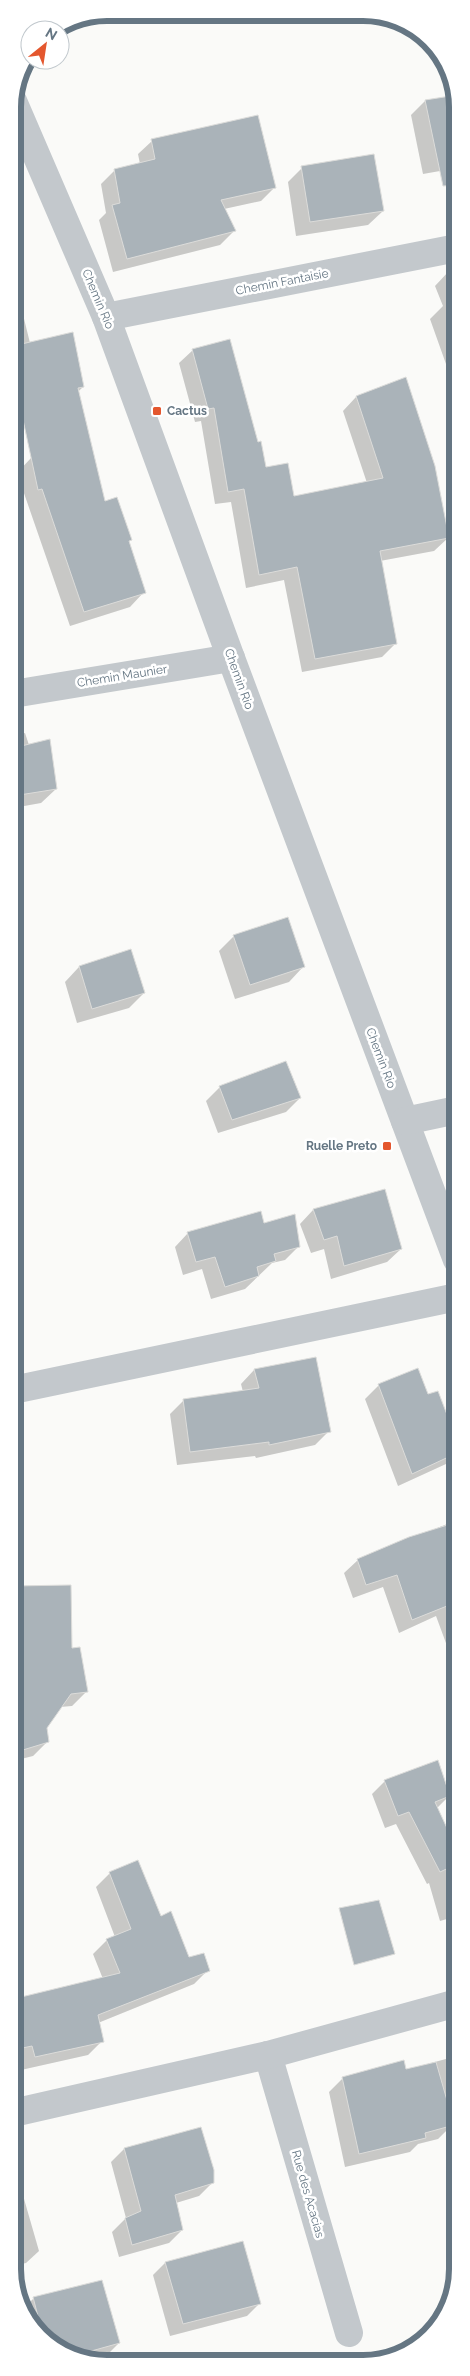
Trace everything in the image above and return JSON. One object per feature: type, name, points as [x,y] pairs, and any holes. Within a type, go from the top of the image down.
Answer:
[{"type":"street","name":"Chemin Rio","points":[[21,120],[106,317],[231,658],[449,1239]]},
{"type":"street","name":"Chemin Fantaisie","points":[[106,317],[449,250]]},
{"type":"street","name":"Chemin Maunier","points":[[21,693],[231,658]]},
{"type":"street","points":[[405,1121],[449,1112]]},
{"type":"street","points":[[21,1388],[449,1299]]},
{"type":"street","points":[[21,2111],[268,2055],[449,2005]]},
{"type":"street","name":"Rue des Acacias","points":[[268,2055],[349,2333]]},
{"type":"building","points":[[448,96],[449,186],[443,186],[425,100]]},
{"type":"building","points":[[258,115],[276,188],[221,200],[236,231],[127,259],[112,205],[120,203],[114,169],[155,159],[151,139]]},
{"type":"building","points":[[374,154],[384,211],[310,222],[301,166]]},
{"type":"building","points":[[73,332],[84,387],[78,388],[105,501],[117,497],[132,540],[129,541],[146,593],[84,612],[42,489],[38,490],[21,410],[21,344]]},
{"type":"building","points":[[230,339],[258,442],[261,441],[266,467],[288,463],[294,496],[383,478],[356,396],[406,377],[435,466],[449,538],[380,551],[397,644],[315,659],[297,567],[259,575],[244,489],[228,492],[214,408],[208,409],[192,349]]},
{"type":"building","points":[[50,739],[57,789],[21,795],[21,746]]},
{"type":"building","points":[[288,917],[305,967],[250,985],[233,935]]},
{"type":"building","points":[[131,949],[145,993],[92,1009],[79,966]]},
{"type":"building","points":[[286,1061],[301,1098],[232,1120],[219,1086]]},
{"type":"building","points":[[385,1189],[402,1249],[344,1266],[337,1236],[324,1240],[313,1209]]},
{"type":"building","points":[[261,1211],[264,1223],[295,1214],[300,1247],[274,1254],[276,1261],[257,1267],[259,1276],[225,1287],[215,1257],[196,1262],[187,1232]]},
{"type":"building","points":[[316,1357],[331,1432],[269,1445],[269,1442],[190,1452],[183,1399],[259,1388],[254,1369]]},
{"type":"building","points":[[418,1368],[428,1394],[438,1391],[449,1420],[449,1457],[412,1474],[378,1384]]},
{"type":"building","points":[[449,1524],[449,1605],[412,1620],[397,1575],[366,1585],[357,1559],[409,1537]]},
{"type":"building","points":[[71,1585],[72,1648],[80,1647],[88,1692],[71,1694],[47,1728],[49,1742],[21,1751],[21,1586]]},
{"type":"building","points":[[438,1760],[449,1793],[449,1796],[435,1802],[449,1833],[449,1868],[440,1872],[409,1812],[398,1816],[384,1780]]},
{"type":"building","points":[[138,1860],[161,1916],[171,1911],[189,1957],[204,1953],[210,1971],[98,2015],[104,2042],[35,2057],[32,2046],[21,2048],[21,1997],[120,1973],[106,1939],[131,1929],[109,1872]]},
{"type":"building","points":[[379,1900],[395,1954],[354,1965],[339,1908]]},
{"type":"building","points":[[404,2060],[406,2069],[436,2062],[449,2108],[449,2126],[425,2133],[426,2138],[359,2154],[342,2077]]},
{"type":"building","points":[[201,2127],[214,2170],[214,2183],[175,2195],[183,2230],[132,2245],[125,2218],[141,2211],[124,2148]]},
{"type":"building","points":[[243,2241],[261,2304],[183,2324],[165,2262]]},
{"type":"building","points":[[102,2280],[120,2343],[87,2352],[69,2346],[46,2330],[39,2321],[33,2297]]},
{"type":"place","name":"Cactus","points":[[157,411]]},
{"type":"place","name":"Ruelle Preto","points":[[387,1146]]}]
